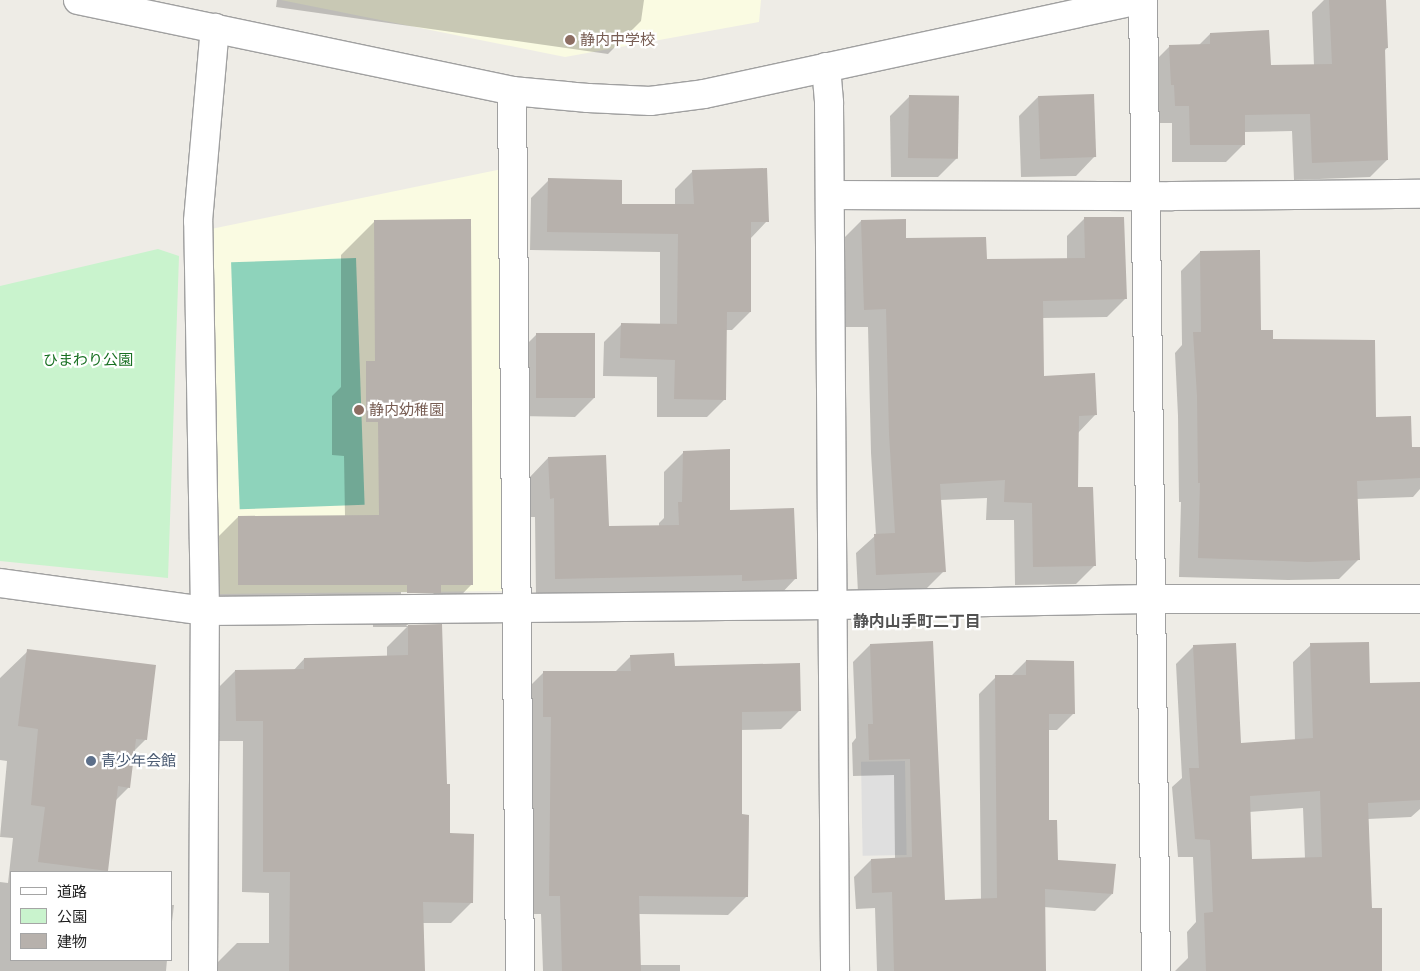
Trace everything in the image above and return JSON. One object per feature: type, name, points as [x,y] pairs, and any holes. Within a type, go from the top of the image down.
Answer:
[{"type":"street","points":[[78,0],[512,91],[650,101],[704,94],[1139,0]]},
{"type":"street","points":[[1143,0],[1149,599],[1156,971]]},
{"type":"street","points":[[203,971],[205,611],[198,221],[215,28]]},
{"type":"street","points":[[826,67],[830,195],[835,971]]},
{"type":"street","points":[[512,91],[520,971]]},
{"type":"street","points":[[830,195],[1144,196],[1420,194]]},
{"type":"street","points":[[0,583],[205,611],[833,605],[1149,599],[1420,599]]},
{"type":"shaded area","name":"静内中学校","points":[[281,0],[761,0],[759,22],[565,57]]},
{"type":"shaded area","name":"静内幼稚園","points":[[502,169],[504,591],[218,594],[211,229]]},
{"type":"shaded area","points":[[905,761],[907,855],[863,856],[861,762]]},
{"type":"green space","name":"ひまわり公園","points":[[158,249],[179,256],[168,578],[0,561],[0,286]]},
{"type":"green space","points":[[356,258],[365,505],[240,509],[231,262]]},
{"type":"building","points":[[1329,0],[1386,0],[1388,48],[1385,48],[1388,160],[1312,163],[1310,114],[1245,115],[1245,145],[1190,145],[1189,106],[1175,106],[1174,85],[1171,85],[1169,45],[1210,44],[1210,33],[1269,30],[1271,65],[1332,64]]},
{"type":"building","points":[[1094,94],[1096,157],[1040,159],[1038,96]]},
{"type":"building","points":[[909,95],[959,96],[958,159],[908,158]]},
{"type":"building","points":[[767,168],[769,222],[751,222],[751,312],[727,312],[726,400],[674,399],[675,360],[620,358],[621,323],[677,324],[678,234],[547,232],[548,178],[622,180],[622,204],[694,204],[692,170]]},
{"type":"building","points":[[1084,217],[1124,217],[1127,299],[1043,301],[1044,376],[1095,373],[1097,415],[1079,416],[1078,487],[1093,487],[1096,566],[1033,567],[1032,503],[1004,502],[1005,480],[940,484],[946,572],[876,575],[874,534],[895,533],[889,434],[886,309],[864,310],[861,220],[906,219],[906,238],[986,237],[987,259],[1085,258]]},
{"type":"building","points":[[471,219],[473,585],[441,585],[441,593],[407,593],[407,585],[238,585],[238,516],[379,515],[378,422],[366,422],[366,361],[375,361],[374,220]]},
{"type":"building","points":[[1260,250],[1261,330],[1273,330],[1273,339],[1375,340],[1376,417],[1411,416],[1412,447],[1420,447],[1420,478],[1357,481],[1360,560],[1308,562],[1198,558],[1200,483],[1198,483],[1197,396],[1193,332],[1201,332],[1200,251]]},
{"type":"building","points":[[536,333],[595,333],[595,398],[536,398]]},
{"type":"building","points":[[730,449],[730,510],[794,508],[797,579],[742,581],[742,575],[555,579],[554,498],[550,499],[548,457],[606,455],[609,526],[679,525],[678,502],[682,502],[683,451]]},
{"type":"building","points":[[442,624],[447,784],[450,784],[450,833],[474,834],[473,903],[423,902],[425,971],[289,971],[290,872],[263,872],[263,721],[236,721],[235,670],[304,669],[304,658],[408,655],[408,625]]},
{"type":"building","points":[[933,641],[945,900],[997,898],[995,675],[1026,675],[1026,660],[1074,661],[1075,714],[1049,714],[1049,820],[1057,820],[1058,860],[1116,864],[1113,894],[1045,889],[1046,971],[894,971],[892,892],[872,893],[871,859],[912,857],[910,759],[869,760],[868,724],[873,724],[870,644]]},
{"type":"building","points":[[1369,642],[1370,683],[1420,682],[1420,800],[1368,803],[1372,908],[1382,908],[1382,971],[1206,971],[1204,913],[1213,912],[1210,840],[1195,839],[1189,768],[1199,768],[1193,645],[1236,643],[1241,743],[1313,738],[1310,643]],"holes":[[[1320,791],[1322,857],[1252,859],[1250,796]]]},
{"type":"building","name":"青少年会館","points":[[27,649],[156,665],[147,740],[136,739],[130,788],[118,786],[108,871],[38,862],[45,807],[31,805],[38,729],[18,726]]},
{"type":"building","points":[[674,653],[675,666],[800,663],[801,711],[742,712],[742,814],[749,815],[748,897],[639,896],[641,971],[562,971],[560,896],[549,896],[551,717],[543,717],[543,671],[631,671],[630,655]]},
{"type":"place","name":"静内中学校","points":[[570,40]]},
{"type":"place","name":"静内幼稚園","points":[[359,410]]},
{"type":"place","name":"青少年会館","points":[[91,761]]},
{"type":"district","name":"静内山手町二丁目","points":[[917,622]]}]
